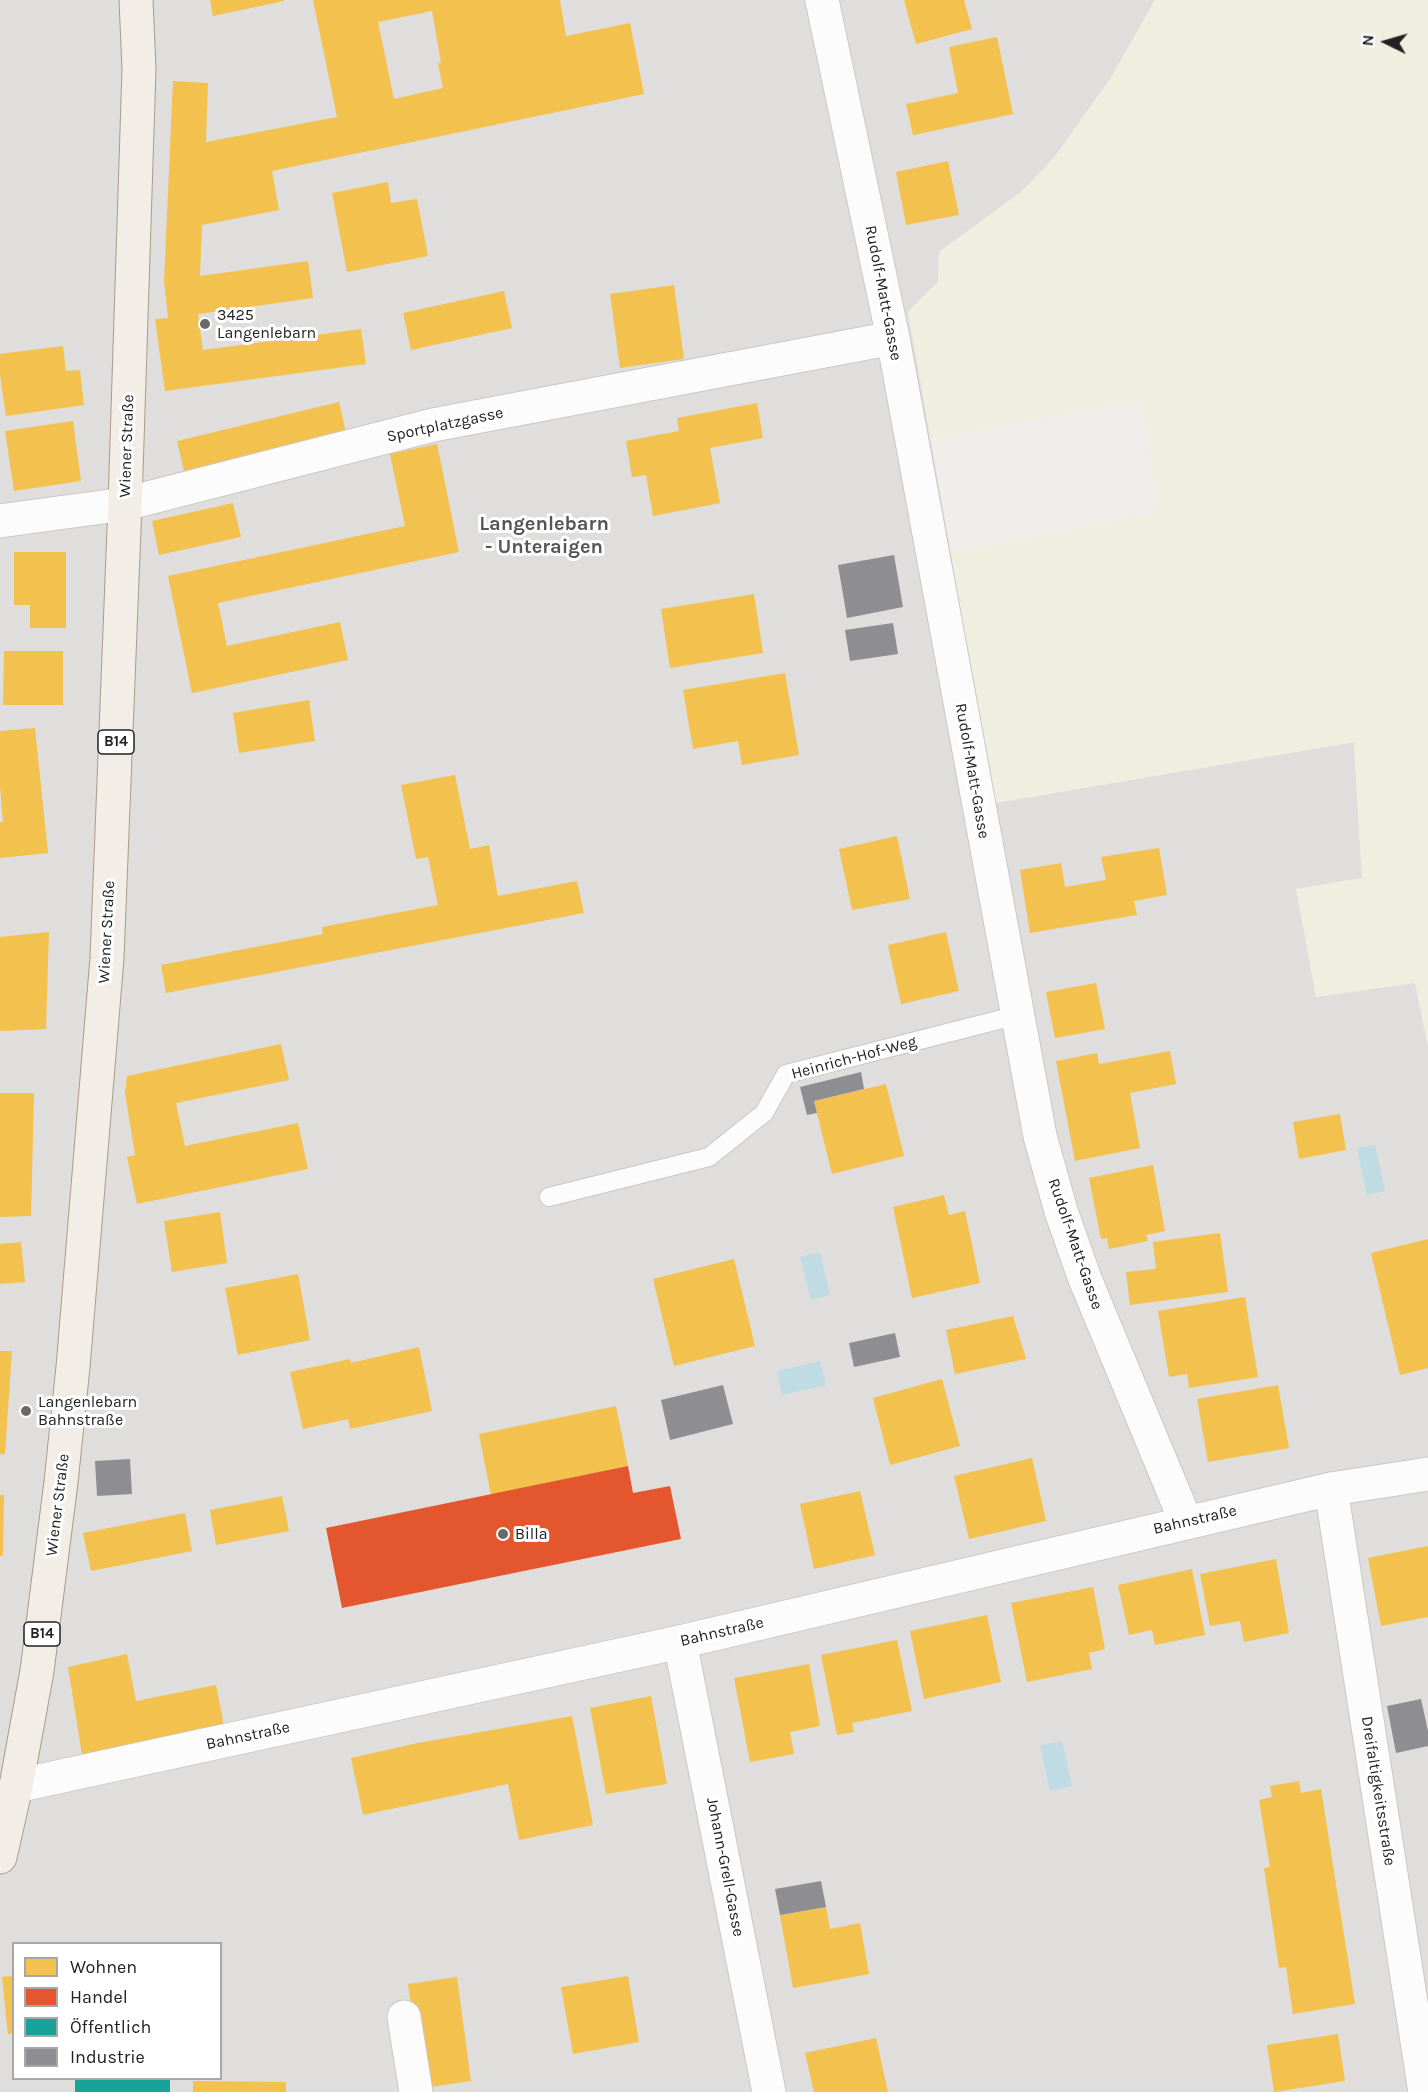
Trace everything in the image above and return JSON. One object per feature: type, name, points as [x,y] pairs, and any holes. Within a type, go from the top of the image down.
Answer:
[{"type":"main road","name":"Wiener Straße","points":[[0,1857],[8,1787],[37,1671],[74,1367],[107,958],[139,69],[136,0]]},
{"type":"street","name":"Rudolf-Matt-Gasse","points":[[822,0],[893,338],[1040,1136],[1060,1211],[1085,1279],[1186,1522]]},
{"type":"street","name":"Sportplatzgasse","points":[[0,522],[125,504],[433,425],[893,338]]},
{"type":"street","name":"Bahnstraße","points":[[8,1787],[680,1642],[1331,1489],[1428,1474]]},
{"type":"street","name":"Dreifaltigkeitsstraße","points":[[1331,1489],[1425,2092]]},
{"type":"street","name":"Johann-Grell-Gasse","points":[[680,1642],[769,2092]]},
{"type":"street","points":[[404,2017],[416,2092]]},
{"type":"lane","name":"Heinrich-Hof-Weg","points":[[549,1197],[709,1157],[764,1113],[786,1074],[1018,1015]]},
{"type":"shaded area","points":[[0,0],[1155,0],[1112,76],[1054,158],[1020,193],[939,252],[938,282],[908,312],[995,803],[1354,742],[1362,878],[1297,889],[1415,982],[1428,1046],[1428,2092],[0,2092]]},
{"type":"shaded area","points":[[298,1541],[316,1623],[628,1561],[646,1627],[301,1701],[289,1659],[258,1669],[247,1621],[75,1643],[87,1585]]},
{"type":"green space","points":[[1155,0],[1428,0],[1428,1046],[1415,983],[1316,997],[1296,889],[1362,878],[1354,742],[995,803],[951,553],[1159,513],[1142,399],[931,439],[908,312],[938,283],[939,252],[1020,193],[1054,158],[1112,76]]},
{"type":"water","points":[[1375,1145],[1385,1191],[1367,1195],[1357,1148]]},
{"type":"water","points":[[820,1252],[830,1295],[811,1300],[800,1257]]},
{"type":"water","points":[[820,1361],[826,1385],[782,1395],[777,1371]]},
{"type":"water","points":[[1062,1741],[1072,1786],[1050,1791],[1040,1745]]},
{"type":"building: Wohnen","points":[[210,0],[284,0],[284,1],[213,16]]},
{"type":"building: Wohnen","points":[[313,0],[560,0],[566,36],[630,23],[644,94],[272,171],[279,210],[202,225],[200,276],[308,261],[313,298],[198,314],[203,350],[361,329],[366,364],[165,391],[155,319],[168,318],[164,281],[173,81],[208,83],[206,142],[337,117]],"holes":[[[432,11],[441,63],[438,63],[443,88],[394,99],[378,22]]]},
{"type":"building: Wohnen","points":[[904,0],[964,0],[972,29],[916,44]]},
{"type":"building: Wohnen","points":[[997,37],[1013,114],[913,135],[906,104],[958,93],[949,47]]},
{"type":"building: Wohnen","points":[[948,161],[959,215],[906,225],[896,172]]},
{"type":"building: Wohnen","points":[[388,182],[391,203],[417,199],[428,256],[347,272],[332,193]]},
{"type":"building: Wohnen","points":[[674,285],[684,359],[620,368],[610,294]]},
{"type":"building: Wohnen","points":[[504,291],[512,328],[411,350],[403,313]]},
{"type":"building: Wohnen","points":[[63,346],[66,371],[80,370],[84,405],[6,416],[0,375],[0,354]]},
{"type":"building: Wohnen","points":[[339,402],[347,437],[185,476],[177,441]]},
{"type":"building: Wohnen","points":[[757,403],[763,438],[710,448],[720,503],[653,516],[646,475],[632,477],[626,441],[679,431],[677,418]]},
{"type":"building: Wohnen","points":[[73,421],[81,481],[14,491],[5,431]]},
{"type":"building: Wohnen","points":[[437,444],[459,552],[218,603],[227,646],[340,622],[348,660],[192,693],[168,576],[405,526],[390,454]]},
{"type":"building: Wohnen","points":[[233,503],[241,537],[159,555],[152,521]]},
{"type":"building: Wohnen","points":[[14,552],[66,552],[66,628],[30,628],[30,605],[14,605]]},
{"type":"building: Wohnen","points":[[754,594],[763,653],[670,668],[661,609]]},
{"type":"building: Wohnen","points":[[4,651],[63,651],[63,705],[3,705]]},
{"type":"building: Wohnen","points":[[785,673],[799,755],[742,765],[738,741],[693,749],[683,690]]},
{"type":"building: Wohnen","points":[[309,700],[315,741],[239,753],[233,713]]},
{"type":"building: Wohnen","points":[[35,728],[48,853],[0,858],[0,822],[3,822],[0,788],[0,731]]},
{"type":"building: Wohnen","points":[[455,775],[470,849],[489,845],[498,896],[577,881],[584,913],[166,993],[161,965],[323,934],[322,927],[438,905],[428,857],[416,859],[401,785]]},
{"type":"building: Wohnen","points":[[897,836],[910,899],[852,910],[839,849]]},
{"type":"building: Wohnen","points":[[1159,848],[1167,895],[1134,901],[1137,915],[1030,933],[1020,870],[1061,863],[1065,887],[1106,880],[1101,857]]},
{"type":"building: Wohnen","points":[[49,932],[46,1029],[0,1031],[0,937]]},
{"type":"building: Wohnen","points":[[946,932],[959,991],[901,1004],[888,945]]},
{"type":"building: Wohnen","points":[[1096,983],[1105,1029],[1055,1038],[1046,992]]},
{"type":"building: Wohnen","points":[[281,1044],[289,1080],[176,1103],[185,1146],[298,1123],[308,1169],[137,1204],[127,1157],[135,1155],[125,1093],[127,1076]]},
{"type":"building: Wohnen","points":[[1170,1051],[1176,1084],[1130,1093],[1140,1148],[1075,1161],[1056,1061],[1097,1053],[1099,1064]]},
{"type":"building: Wohnen","points":[[886,1084],[904,1156],[832,1174],[814,1101]]},
{"type":"building: Wohnen","points":[[0,1093],[34,1093],[31,1216],[0,1217]]},
{"type":"building: Wohnen","points":[[1340,1114],[1346,1150],[1299,1159],[1293,1122]]},
{"type":"building: Wohnen","points":[[1153,1165],[1165,1231],[1146,1235],[1148,1241],[1109,1249],[1107,1238],[1101,1239],[1089,1178]]},
{"type":"building: Wohnen","points":[[944,1195],[949,1215],[965,1211],[980,1283],[912,1298],[893,1207]]},
{"type":"building: Wohnen","points":[[220,1212],[227,1263],[172,1272],[164,1221]]},
{"type":"building: Wohnen","points":[[1220,1233],[1228,1292],[1130,1305],[1126,1272],[1156,1269],[1153,1242]]},
{"type":"building: Wohnen","points":[[1428,1239],[1428,1368],[1400,1375],[1371,1253]]},
{"type":"building: Wohnen","points":[[21,1242],[25,1282],[0,1284],[0,1244]]},
{"type":"building: Wohnen","points":[[734,1259],[755,1346],[674,1366],[653,1279]]},
{"type":"building: Wohnen","points":[[298,1274],[310,1340],[238,1355],[225,1288]]},
{"type":"building: Wohnen","points":[[1245,1297],[1258,1377],[1189,1388],[1187,1374],[1169,1377],[1158,1311]]},
{"type":"building: Wohnen","points":[[1013,1316],[1026,1359],[955,1374],[946,1330]]},
{"type":"building: Wohnen","points":[[419,1347],[432,1411],[350,1429],[348,1419],[303,1429],[290,1372],[350,1359],[351,1363]]},
{"type":"building: Wohnen","points":[[0,1351],[12,1351],[5,1454],[0,1454]]},
{"type":"building: Wohnen","points":[[942,1379],[960,1446],[890,1465],[873,1398]]},
{"type":"building: Wohnen","points":[[1278,1385],[1289,1448],[1208,1462],[1197,1399]]},
{"type":"building: Wohnen","points":[[616,1406],[628,1466],[491,1495],[479,1434]]},
{"type":"building: Wohnen","points":[[1032,1458],[1046,1521],[969,1539],[954,1476]]},
{"type":"building: Wohnen","points":[[860,1491],[875,1555],[814,1569],[800,1504]]},
{"type":"building: Wohnen","points":[[0,1495],[4,1495],[3,1556],[0,1556]]},
{"type":"building: Wohnen","points":[[282,1496],[289,1531],[216,1545],[210,1510]]},
{"type":"building: Wohnen","points":[[185,1513],[192,1551],[91,1571],[83,1533]]},
{"type":"building: Wohnen","points":[[1428,1546],[1428,1617],[1381,1626],[1368,1558]]},
{"type":"building: Wohnen","points":[[1276,1559],[1289,1633],[1244,1642],[1240,1621],[1210,1626],[1200,1574]]},
{"type":"building: Wohnen","points":[[1192,1569],[1205,1635],[1155,1645],[1152,1630],[1129,1635],[1118,1585]]},
{"type":"building: Wohnen","points":[[1093,1587],[1105,1649],[1089,1653],[1092,1669],[1027,1682],[1011,1603]]},
{"type":"building: Wohnen","points":[[987,1615],[1001,1682],[924,1699],[910,1631]]},
{"type":"building: Wohnen","points":[[897,1640],[912,1711],[852,1723],[854,1732],[837,1735],[821,1655]]},
{"type":"building: Wohnen","points":[[127,1654],[136,1701],[216,1685],[224,1726],[82,1755],[68,1667]]},
{"type":"building: Wohnen","points":[[809,1664],[820,1726],[790,1732],[794,1754],[750,1762],[734,1678]]},
{"type":"building: Wohnen","points":[[651,1696],[667,1784],[606,1794],[590,1708]]},
{"type":"building: Wohnen","points":[[572,1716],[593,1825],[519,1840],[508,1784],[363,1815],[351,1758],[418,1743]]},
{"type":"building: Wohnen","points":[[1299,1781],[1301,1793],[1321,1789],[1355,2004],[1293,2014],[1286,1967],[1279,1968],[1264,1868],[1270,1867],[1259,1800],[1272,1797],[1270,1786]]},
{"type":"building: Wohnen","points":[[826,1907],[830,1929],[860,1923],[869,1974],[793,1988],[780,1915]]},
{"type":"building: Wohnen","points":[[12,1976],[12,2033],[8,2034],[2,1977]]},
{"type":"building: Wohnen","points":[[628,1976],[639,2042],[573,2054],[561,1987]]},
{"type":"building: Wohnen","points":[[457,1977],[471,2081],[423,2088],[408,1984]]},
{"type":"building: Wohnen","points":[[1338,2034],[1345,2081],[1274,2092],[1267,2045]]},
{"type":"building: Wohnen","points":[[876,2038],[888,2092],[814,2092],[805,2053]]},
{"type":"building: Wohnen","points":[[193,2081],[286,2082],[286,2092],[193,2092]]},
{"type":"building: Handel","name":"Billa","points":[[628,1466],[633,1493],[670,1486],[681,1539],[342,1608],[326,1528]]},
{"type":"building: Öffentlich","points":[[75,2080],[170,2080],[170,2092],[75,2092]]},
{"type":"building: Industrie","points":[[894,555],[903,607],[847,618],[838,565]]},
{"type":"building: Industrie","points":[[893,623],[898,654],[850,661],[845,630]]},
{"type":"building: Industrie","points":[[861,1072],[864,1089],[814,1101],[817,1113],[807,1115],[800,1087]]},
{"type":"building: Industrie","points":[[895,1333],[900,1357],[854,1367],[849,1343]]},
{"type":"building: Industrie","points":[[723,1385],[733,1424],[670,1440],[661,1400]]},
{"type":"building: Industrie","points":[[130,1459],[132,1494],[97,1496],[95,1461]]},
{"type":"building: Industrie","points":[[1421,1699],[1428,1731],[1428,1746],[1396,1753],[1387,1706]]},
{"type":"building: Industrie","points":[[821,1881],[826,1907],[780,1915],[775,1889]]},
{"type":"place","name":"3425 Langenlebarn","points":[[205,324]]},
{"type":"place","name":"Langenlebarn Bahnstraße","points":[[26,1411]]},
{"type":"place","name":"Billa","points":[[503,1534]]},
{"type":"district","name":"Langenlebarn - Unteraigen","points":[[544,536]]}]
